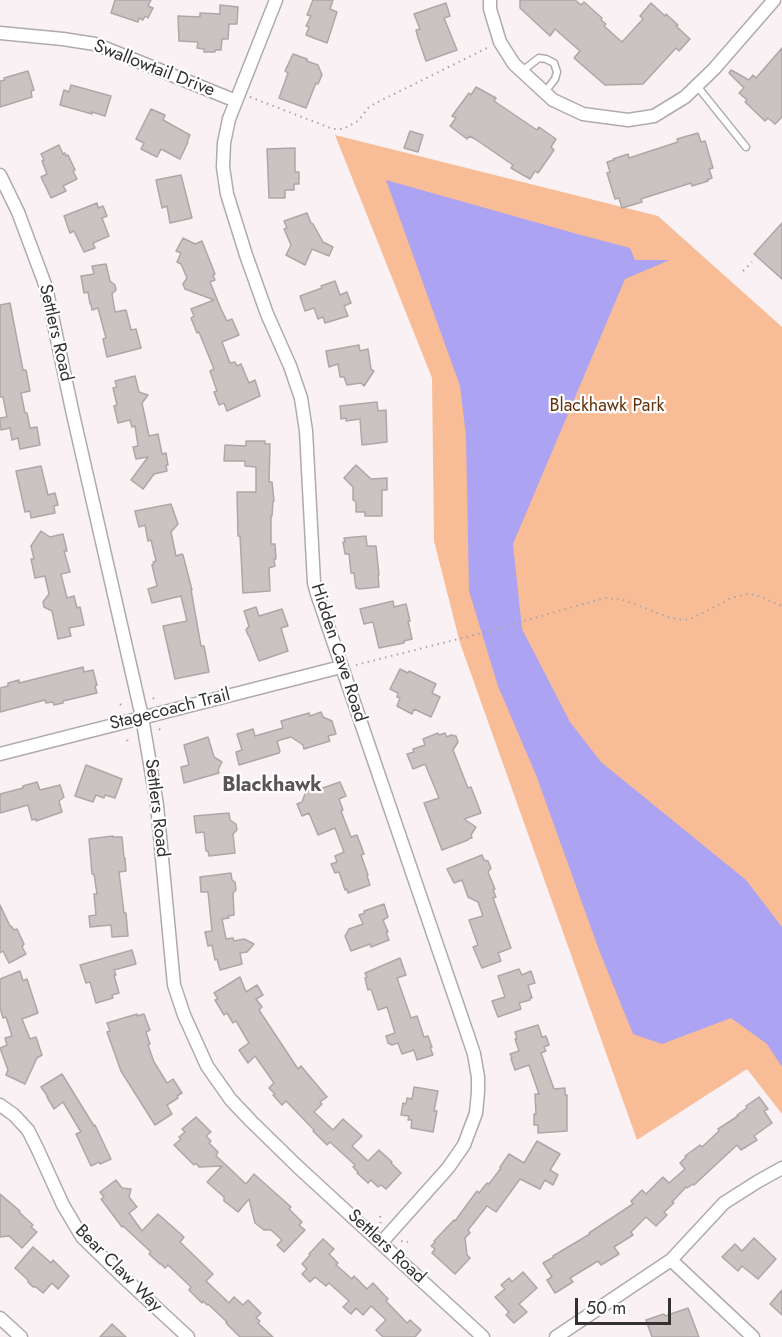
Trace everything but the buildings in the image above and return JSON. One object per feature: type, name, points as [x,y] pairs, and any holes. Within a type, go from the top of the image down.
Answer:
[{"type":"street","name":"Hidden Cave Road","points":[[276,0],[229,119],[224,143],[223,167],[227,194],[267,314],[290,366],[301,398],[306,431],[314,583],[474,1054],[478,1077],[476,1113],[464,1145],[448,1168],[381,1243]]},
{"type":"street","points":[[490,0],[489,9],[500,42],[514,64],[544,93],[553,100],[583,114],[628,120],[654,116],[685,97],[714,69],[774,0]]},
{"type":"street","name":"Swallowtail Drive","points":[[0,33],[95,44],[238,97]]},
{"type":"street","name":"Settlers Road","points":[[0,175],[18,212],[45,287],[142,717],[157,805],[174,985],[184,1015],[207,1066],[231,1100],[250,1121],[483,1337]]},
{"type":"street","name":"Stagecoach Trail","points":[[0,754],[341,667]]},
{"type":"street","name":"Bear Claw Way","points":[[0,1105],[14,1115],[28,1130],[71,1221],[82,1237],[188,1337]]},
{"type":"street","points":[[556,1337],[671,1260],[724,1203],[782,1168]]},
{"type":"street","points":[[671,1260],[753,1337]]},
{"type":"street","points":[[0,1318],[21,1337]]},
{"type":"lane","points":[[522,71],[539,58],[554,63],[557,72],[555,79],[544,93]]},
{"type":"lane","points":[[697,86],[746,147]]},
{"type":"path","points":[[238,97],[333,129],[343,129],[358,121],[376,103],[500,42]]},
{"type":"path","points":[[743,271],[752,262]]},
{"type":"path","points":[[356,665],[605,598],[621,599],[682,620],[690,619],[731,598],[747,594],[756,595],[782,606]]},
{"type":"path","points":[[153,699],[156,695]]},
{"type":"path","points":[[120,704],[124,707]]},
{"type":"path","points":[[159,729],[163,731]]},
{"type":"path","points":[[127,741],[130,736]]},
{"type":"path","points":[[380,1216],[381,1223]]},
{"type":"path","points":[[401,1241],[408,1242]]},
{"type":"green space","name":"Blackhawk Park","points":[[335,135],[658,216],[782,327],[782,1114],[747,1069],[637,1140],[460,643],[434,541],[432,378]]},
{"type":"shaded area","points":[[386,180],[630,248],[635,260],[670,260],[625,279],[513,544],[522,629],[570,722],[601,762],[746,880],[782,927],[782,1067],[767,1044],[731,1018],[662,1044],[633,1034],[599,950],[536,775],[498,686],[469,591],[466,436],[460,386]]},
{"type":"district","name":"Blackhawk","points":[[272,786]]}]
